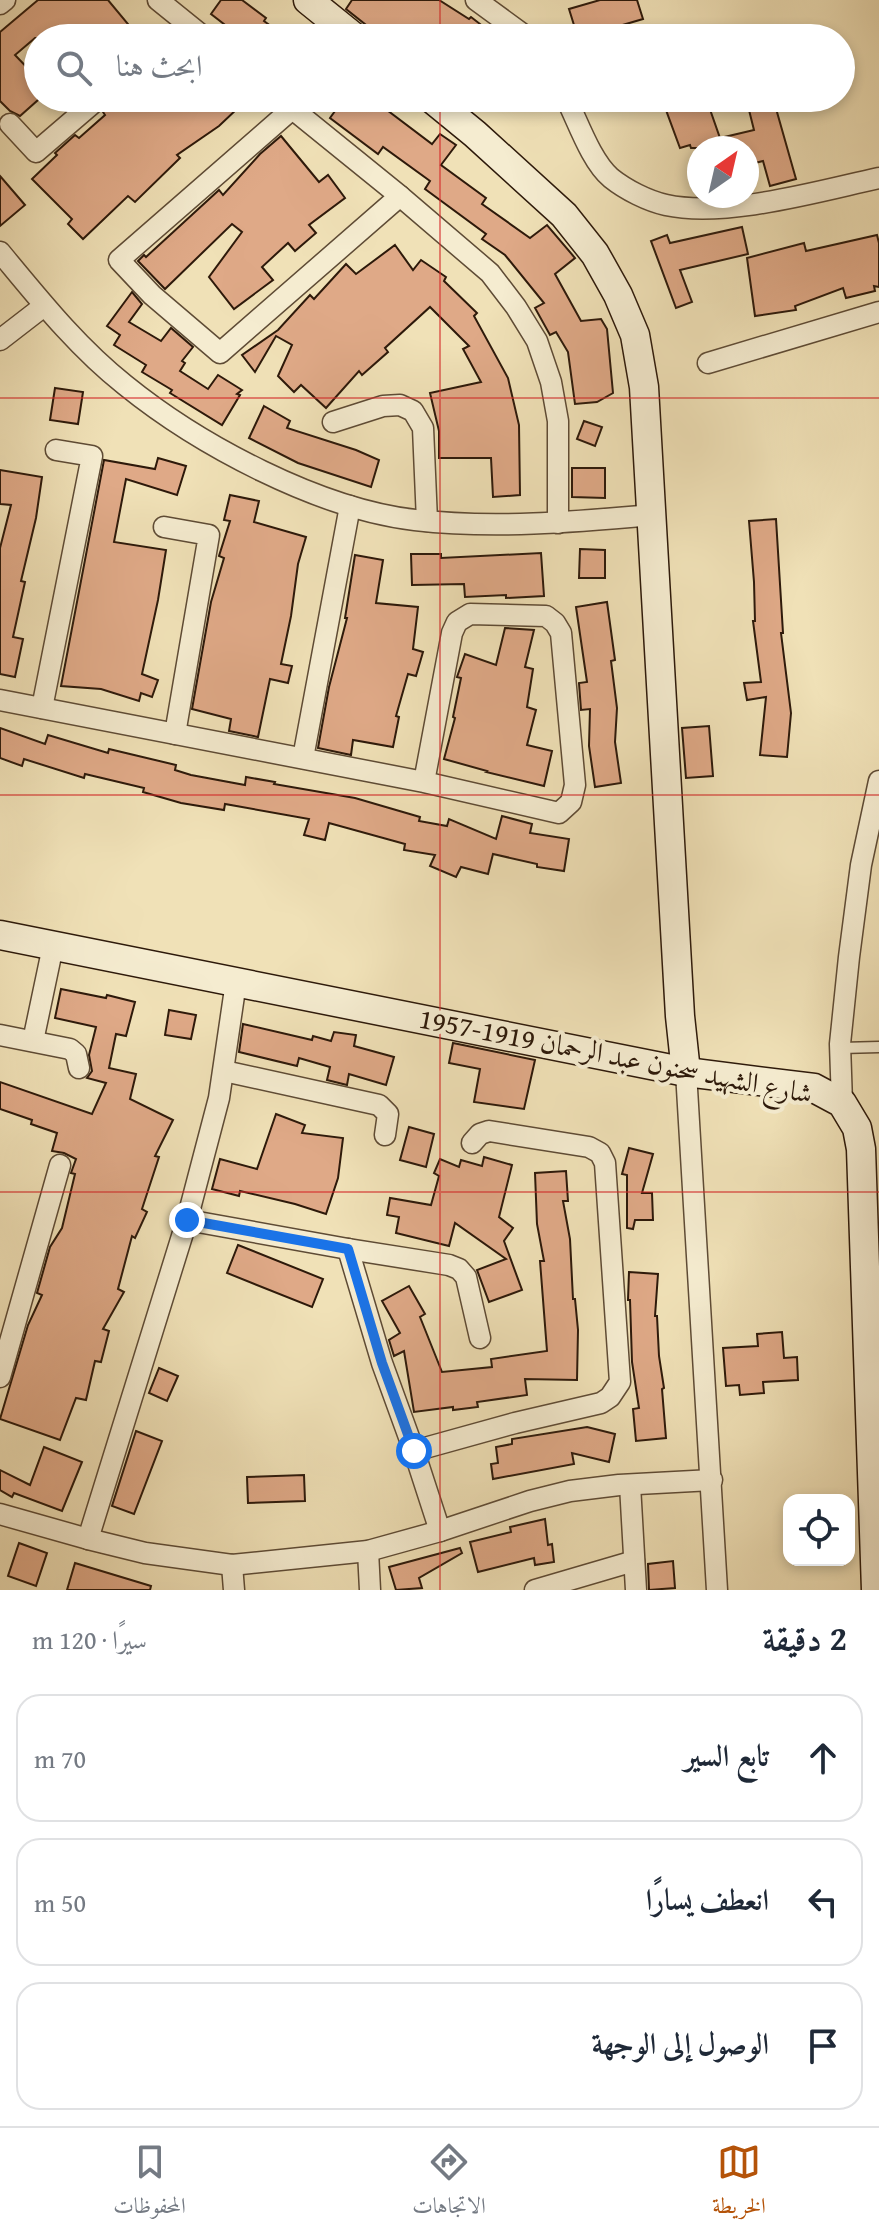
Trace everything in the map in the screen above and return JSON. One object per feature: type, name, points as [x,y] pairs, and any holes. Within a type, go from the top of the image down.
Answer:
[{"type":"street","points":[[0,4],[5,0]]},
{"type":"street","points":[[158,0],[187,24]]},
{"type":"street","points":[[308,0],[338,24]]},
{"type":"street","points":[[476,0],[509,24]]},
{"type":"street","points":[[10,124],[36,152],[83,112]]},
{"type":"street","points":[[276,112],[119,260],[152,295],[220,353],[400,196]]},
{"type":"street","points":[[297,112],[490,273],[516,307],[537,341],[551,382],[558,421],[558,523]]},
{"type":"street","points":[[448,112],[564,215],[595,254],[618,295],[635,335],[644,387],[717,1590]]},
{"type":"street","points":[[573,112],[596,161],[610,177],[638,194],[666,205],[705,209],[759,204],[879,178]]},
{"type":"street","points":[[0,252],[44,306],[124,385],[227,453],[289,482],[350,506],[411,520],[468,525],[558,523],[652,515]]},
{"type":"street","points":[[0,340],[44,306]]},
{"type":"street","points":[[708,363],[879,312]]},
{"type":"street","points":[[333,422],[383,406],[400,405],[413,411],[423,428],[427,521]]},
{"type":"street","points":[[42,708],[92,456],[56,450]]},
{"type":"street","points":[[303,758],[350,506]]},
{"type":"street","points":[[164,527],[209,535],[175,734]]},
{"type":"street","points":[[0,700],[424,782],[559,813],[571,802],[575,785],[561,633],[555,623],[546,616],[470,614],[457,622],[452,633],[424,782]]},
{"type":"street","points":[[842,1103],[841,1048],[848,972],[861,865],[879,781]]},
{"type":"street","name":"شارع الشهيد سحنون عبد الرحمان 1919-1957","points":[[0,935],[686,1072],[814,1088],[842,1103],[857,1128],[861,1149],[876,1590]]},
{"type":"street","points":[[33,1041],[53,946]]},
{"type":"street","points":[[88,1539],[187,1220],[219,1098],[236,982]]},
{"type":"street","points":[[0,1035],[70,1049],[76,1054],[79,1068]]},
{"type":"street","points":[[224,1071],[383,1106],[388,1114],[385,1135]]},
{"type":"street","points":[[414,1451],[601,1403],[610,1397],[620,1382],[605,1163],[600,1153],[589,1147],[489,1131],[480,1134],[472,1143]]},
{"type":"street","points":[[0,1377],[60,1165]]},
{"type":"street","points":[[187,1220],[459,1269],[466,1277],[480,1338]]},
{"type":"street","points":[[348,1249],[382,1363],[440,1531]]},
{"type":"street","points":[[0,1514],[145,1553],[232,1565],[368,1551],[570,1491],[712,1480]]},
{"type":"street","points":[[630,1485],[636,1590]]},
{"type":"street","points":[[368,1551],[370,1590]]},
{"type":"street","points":[[535,1590],[634,1561]]},
{"type":"street","points":[[232,1565],[234,1590]]},
{"type":"lane","points":[[841,1048],[879,1047]]},
{"type":"building","points":[[38,0],[108,0],[128,24],[24,24],[24,47],[15,55],[24,64],[24,112],[20,116],[0,101],[0,32]]},
{"type":"building","points":[[221,0],[242,0],[266,18],[264,21],[268,24],[224,24],[211,14]]},
{"type":"building","points":[[352,0],[439,0],[480,24],[365,24],[346,9]]},
{"type":"building","points":[[600,0],[637,0],[643,19],[626,24],[574,24],[569,9]]},
{"type":"building","points":[[103,112],[234,112],[177,155],[180,158],[135,202],[128,196],[83,239],[68,224],[72,219],[32,179],[75,135],[79,138],[105,115]]},
{"type":"building","points":[[334,112],[390,112],[432,144],[440,134],[456,145],[441,165],[486,198],[482,204],[530,238],[547,225],[575,258],[555,274],[581,321],[601,319],[607,329],[613,393],[597,402],[575,404],[568,352],[556,332],[550,335],[535,308],[544,303],[505,255],[482,239],[486,234],[425,189],[430,181],[383,147],[378,154],[330,118]]},
{"type":"building","points":[[667,112],[711,112],[719,136],[687,136],[687,146],[680,148]]},
{"type":"building","points":[[750,112],[777,112],[796,179],[770,186],[763,161],[759,162],[759,136],[728,136],[754,130]]},
{"type":"building","points":[[281,136],[319,182],[328,175],[345,198],[309,225],[316,233],[295,251],[288,243],[262,267],[273,280],[234,309],[209,277],[242,232],[232,224],[165,289],[138,261],[219,190],[223,195]]},
{"type":"building","points":[[0,176],[25,205],[0,226]]},
{"type":"building","points":[[742,227],[748,254],[680,270],[692,302],[676,308],[651,241],[667,235],[670,243]]},
{"type":"building","points":[[877,235],[879,287],[874,286],[875,291],[846,298],[843,288],[795,306],[796,310],[755,316],[747,258],[804,243],[806,251]]},
{"type":"building","points":[[395,245],[413,270],[421,260],[446,277],[444,281],[477,313],[474,316],[508,378],[519,425],[520,495],[493,497],[491,458],[439,458],[439,431],[430,393],[481,382],[463,349],[469,346],[430,307],[385,348],[388,352],[362,375],[359,371],[326,408],[301,385],[294,392],[278,376],[292,345],[276,336],[255,372],[242,355],[278,330],[310,295],[314,299],[346,264],[356,274]]},
{"type":"building","points":[[132,292],[142,304],[129,322],[161,341],[171,328],[193,347],[182,361],[185,363],[180,371],[208,389],[218,375],[242,390],[222,425],[170,393],[172,390],[142,372],[146,365],[114,345],[120,335],[107,326]]},
{"type":"building","points":[[55,388],[83,392],[78,424],[50,420]]},
{"type":"building","points":[[264,406],[290,421],[287,428],[379,460],[371,487],[298,463],[249,438]]},
{"type":"building","points":[[584,421],[602,427],[595,446],[577,439]]},
{"type":"building","points":[[158,458],[186,466],[177,495],[126,479],[114,542],[166,550],[142,674],[158,680],[152,697],[141,693],[139,701],[101,689],[61,686],[104,460],[155,469]]},
{"type":"building","points":[[572,468],[605,468],[605,498],[572,497]]},
{"type":"building","points":[[0,470],[42,477],[13,637],[23,639],[15,677],[0,674],[0,548],[11,505],[0,504]]},
{"type":"building","points":[[230,495],[259,501],[254,522],[306,537],[298,564],[281,664],[292,666],[288,683],[270,679],[258,737],[229,731],[231,719],[192,709],[211,602],[224,558],[219,556],[230,521],[224,520]]},
{"type":"building","points":[[776,519],[781,633],[791,713],[787,757],[760,755],[766,697],[747,700],[744,683],[761,682],[753,621],[754,582],[749,521]]},
{"type":"building","points":[[580,549],[605,550],[605,578],[579,578]]},
{"type":"building","points":[[541,553],[544,596],[465,597],[464,584],[412,585],[411,554],[441,554],[441,558]]},
{"type":"building","points":[[355,555],[383,560],[376,603],[418,607],[413,649],[423,652],[416,676],[408,674],[396,716],[399,717],[393,747],[353,740],[351,755],[318,748],[329,687],[347,618]]},
{"type":"building","points":[[607,602],[615,660],[611,661],[617,708],[615,742],[621,783],[595,787],[589,746],[590,709],[581,710],[579,683],[587,682],[576,607]]},
{"type":"building","points":[[505,628],[534,630],[525,667],[533,669],[527,707],[536,710],[527,745],[552,751],[544,786],[444,759],[455,718],[461,678],[457,677],[465,654],[496,665]]},
{"type":"building","points":[[709,726],[713,776],[686,778],[682,728]]},
{"type":"building","points":[[0,728],[45,744],[48,735],[108,753],[109,749],[176,765],[175,770],[191,775],[245,785],[246,777],[355,798],[420,817],[419,821],[447,826],[449,819],[496,839],[502,816],[532,824],[530,833],[569,839],[564,871],[493,854],[488,874],[461,867],[456,877],[430,866],[435,855],[404,850],[405,844],[329,823],[325,840],[304,835],[309,819],[225,804],[224,810],[181,803],[143,792],[144,788],[85,774],[84,778],[24,759],[22,766],[0,758]]},
{"type":"building","points":[[61,989],[135,1002],[126,1036],[116,1034],[109,1068],[136,1074],[130,1099],[173,1120],[155,1156],[159,1157],[142,1209],[147,1212],[135,1238],[132,1236],[118,1289],[124,1292],[103,1329],[109,1331],[101,1362],[95,1361],[86,1400],[76,1398],[60,1440],[0,1419],[28,1325],[42,1295],[37,1293],[50,1247],[62,1228],[76,1159],[52,1151],[57,1133],[0,1109],[0,1082],[92,1114],[106,1083],[87,1078],[92,1071],[89,1055],[96,1027],[55,1018]]},
{"type":"building","points":[[169,1010],[196,1015],[191,1039],[165,1035]]},
{"type":"building","points":[[243,1024],[312,1040],[313,1036],[331,1041],[334,1032],[356,1035],[354,1046],[394,1057],[386,1085],[349,1074],[347,1085],[327,1080],[330,1067],[299,1058],[297,1066],[239,1052]]},
{"type":"building","points":[[453,1043],[535,1060],[524,1109],[474,1102],[480,1069],[449,1063]]},
{"type":"building","points":[[276,1114],[305,1125],[302,1133],[343,1138],[338,1178],[326,1214],[240,1191],[239,1196],[212,1189],[220,1159],[257,1169]]},
{"type":"building","points":[[409,1127],[434,1134],[426,1167],[400,1160]]},
{"type":"building","points":[[629,1148],[653,1154],[642,1193],[652,1193],[653,1220],[635,1220],[633,1229],[627,1228],[627,1175],[622,1174]]},
{"type":"building","points":[[484,1157],[512,1165],[499,1217],[513,1228],[504,1241],[522,1290],[489,1302],[477,1270],[506,1259],[455,1223],[449,1246],[396,1233],[399,1217],[387,1215],[390,1198],[431,1205],[439,1176],[434,1173],[440,1159],[459,1167],[461,1160],[482,1166]]},
{"type":"building","points":[[566,1171],[568,1201],[563,1201],[570,1239],[578,1330],[577,1380],[525,1379],[527,1395],[477,1402],[478,1407],[414,1412],[404,1351],[394,1356],[389,1340],[400,1333],[382,1301],[409,1286],[425,1314],[420,1317],[442,1372],[492,1367],[491,1359],[547,1351],[540,1261],[544,1261],[537,1224],[535,1173]]},
{"type":"building","points":[[238,1245],[323,1279],[312,1307],[227,1273]]},
{"type":"building","points":[[629,1272],[658,1274],[655,1316],[664,1388],[666,1438],[636,1441],[633,1409],[639,1408],[632,1362]]},
{"type":"building","points":[[782,1332],[784,1358],[797,1357],[798,1380],[763,1382],[764,1393],[740,1395],[739,1385],[726,1386],[723,1348],[758,1346],[757,1334]]},
{"type":"building","points":[[159,1368],[178,1376],[167,1401],[149,1393]]},
{"type":"building","points":[[587,1427],[615,1434],[609,1462],[572,1453],[574,1464],[493,1479],[491,1464],[498,1463],[496,1447],[512,1444],[512,1439]]},
{"type":"building","points":[[136,1431],[162,1441],[134,1514],[112,1506]]},
{"type":"building","points":[[44,1447],[82,1462],[62,1511],[14,1493],[12,1497],[0,1490],[0,1470],[30,1485]]},
{"type":"building","points":[[304,1475],[305,1501],[248,1503],[247,1477]]},
{"type":"building","points":[[545,1519],[554,1562],[535,1565],[534,1558],[478,1572],[470,1542],[511,1532],[510,1527]]},
{"type":"building","points":[[19,1543],[47,1553],[36,1586],[8,1576]]},
{"type":"building","points":[[460,1548],[462,1553],[419,1578],[422,1588],[396,1590],[389,1567]]},
{"type":"building","points":[[673,1561],[675,1588],[649,1590],[648,1564]]},
{"type":"building","points":[[75,1563],[151,1586],[150,1590],[67,1590]]},
{"type":"route","points":[[187,1220],[348,1249],[382,1363],[414,1451]]}]
